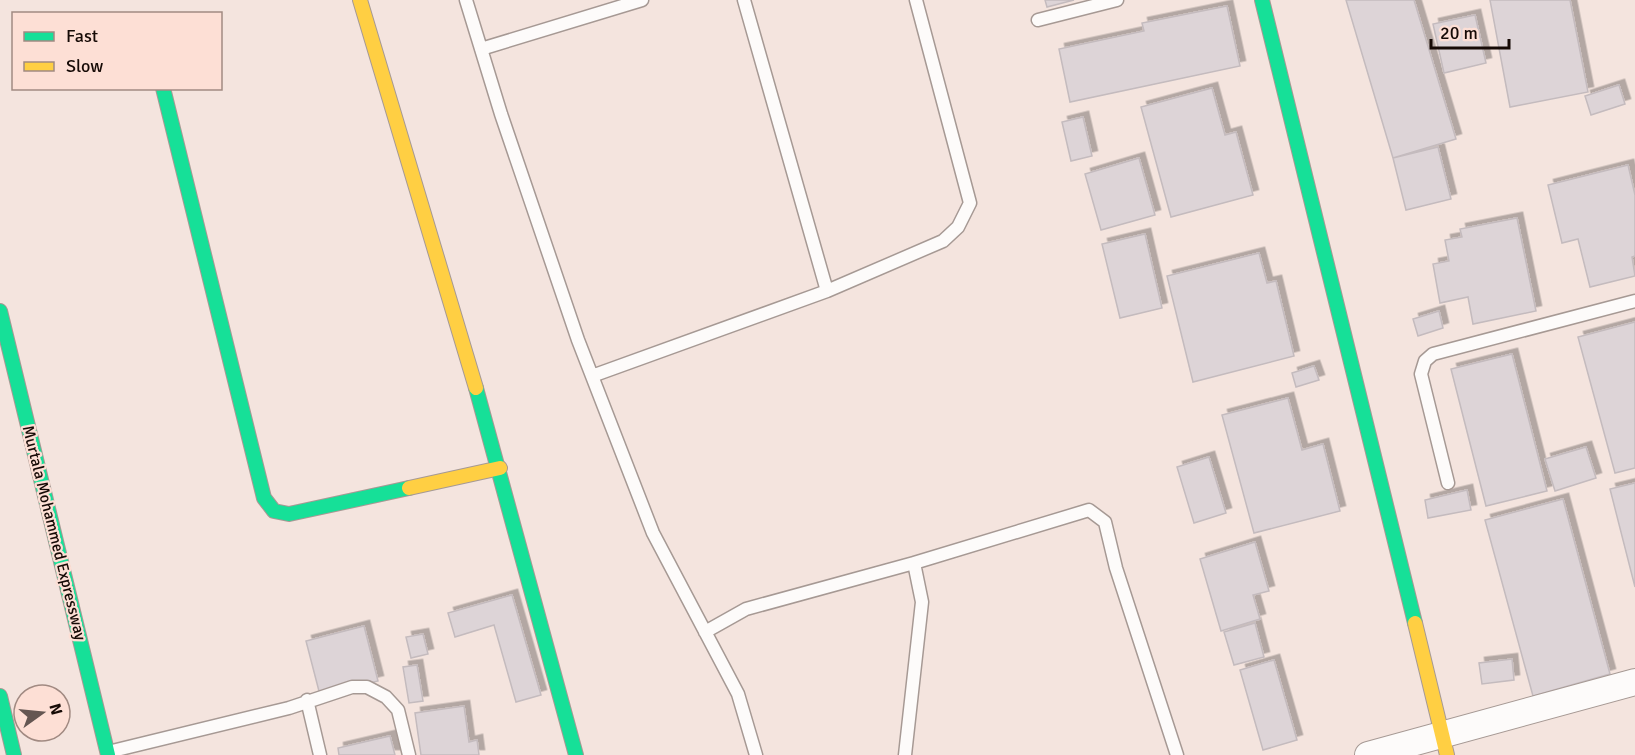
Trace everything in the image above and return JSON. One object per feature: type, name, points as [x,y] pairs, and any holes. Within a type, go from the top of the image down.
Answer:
[{"type":"main road","points":[[360,0],[500,468],[576,755]]},
{"type":"main road","points":[[1262,0],[1444,745]]},
{"type":"main road","points":[[163,90],[264,498],[274,512],[289,514],[500,468]]},
{"type":"main road","name":"Murtala Mohammed Expressway","points":[[0,311],[107,754]]},
{"type":"main road","points":[[0,696],[14,755]]},
{"type":"street","points":[[1368,755],[1444,745],[1635,682]]},
{"type":"lane","points":[[466,0],[592,376],[653,533],[738,694],[756,755]]},
{"type":"lane","points":[[481,49],[642,0]]},
{"type":"lane","points":[[744,0],[827,291]]},
{"type":"lane","points":[[592,376],[827,291],[943,241],[958,227],[970,203],[916,0]]},
{"type":"lane","points":[[1038,20],[1117,0]]},
{"type":"lane","points":[[1448,483],[1421,374],[1425,361],[1433,354],[1635,301]]},
{"type":"lane","points":[[705,632],[746,609],[914,563],[1089,510],[1105,522],[1116,568],[1177,755]]},
{"type":"lane","points":[[905,755],[922,602],[914,563]]},
{"type":"lane","points":[[107,754],[288,708],[352,687],[367,687],[386,697],[398,710],[409,755]]},
{"type":"lane","points":[[307,700],[320,755]]},
{"type":"building","points":[[1045,0],[1074,0],[1047,7]]},
{"type":"building","points":[[1346,0],[1414,0],[1456,139],[1393,158]]},
{"type":"building","points":[[1490,0],[1570,0],[1588,92],[1510,107]]},
{"type":"building","points":[[1227,6],[1240,66],[1070,102],[1059,49],[1144,31],[1142,23]]},
{"type":"building","points":[[1475,15],[1486,63],[1444,73],[1433,24]]},
{"type":"building","points":[[1619,85],[1625,104],[1591,115],[1585,96]]},
{"type":"building","points":[[1212,88],[1225,135],[1236,132],[1253,195],[1171,217],[1141,107]]},
{"type":"building","points":[[1083,117],[1092,156],[1071,161],[1062,122]]},
{"type":"building","points":[[1438,147],[1451,199],[1406,210],[1393,158]]},
{"type":"building","points":[[1139,158],[1155,215],[1101,230],[1085,174]]},
{"type":"building","points":[[1628,165],[1635,195],[1635,256],[1632,257],[1635,276],[1590,287],[1578,239],[1562,243],[1548,185]]},
{"type":"building","points":[[1517,218],[1536,311],[1473,324],[1468,297],[1440,303],[1433,264],[1449,261],[1445,240],[1462,237],[1460,229]]},
{"type":"building","points":[[1145,234],[1162,308],[1120,318],[1102,244]]},
{"type":"building","points":[[1259,253],[1267,283],[1276,281],[1294,356],[1193,382],[1167,276]]},
{"type":"building","points":[[1439,311],[1443,328],[1418,336],[1413,319]]},
{"type":"building","points":[[1635,322],[1635,468],[1615,473],[1578,337]]},
{"type":"building","points":[[1512,354],[1547,491],[1486,506],[1451,369]]},
{"type":"building","points":[[1314,366],[1319,380],[1296,387],[1292,373]]},
{"type":"building","points":[[1288,398],[1302,450],[1323,444],[1340,511],[1254,533],[1222,415]]},
{"type":"building","points":[[1586,447],[1596,478],[1555,491],[1545,459]]},
{"type":"building","points":[[1209,457],[1226,513],[1194,523],[1177,467]]},
{"type":"building","points":[[1635,483],[1635,587],[1610,489]]},
{"type":"building","points":[[1467,490],[1471,510],[1428,518],[1425,500]]},
{"type":"building","points":[[1563,499],[1610,674],[1533,696],[1485,520]]},
{"type":"building","points":[[1255,542],[1269,591],[1253,595],[1260,619],[1221,631],[1200,559]]},
{"type":"building","points":[[512,595],[541,695],[516,702],[494,625],[455,637],[448,613]]},
{"type":"building","points":[[1255,623],[1264,657],[1234,665],[1224,632]]},
{"type":"building","points":[[364,626],[378,681],[320,695],[306,641]]},
{"type":"building","points":[[423,634],[428,654],[411,658],[406,637]]},
{"type":"building","points":[[1512,659],[1514,680],[1482,684],[1479,663]]},
{"type":"building","points":[[1274,660],[1297,740],[1263,750],[1240,670]]},
{"type":"building","points":[[417,665],[423,701],[409,703],[403,667]]},
{"type":"building","points":[[464,706],[469,742],[477,740],[479,755],[421,755],[415,713]]},
{"type":"building","points":[[390,736],[395,755],[339,755],[338,748]]},
{"type":"traffic: fast","points":[[1262,0],[1415,623]]},
{"type":"traffic: fast","points":[[163,90],[264,498],[274,511],[289,514],[409,488]]},
{"type":"traffic: fast","points":[[0,311],[108,755]]},
{"type":"traffic: fast","points":[[476,388],[576,755]]},
{"type":"traffic: fast","points":[[0,696],[14,755]]},
{"type":"traffic: slow","points":[[360,0],[476,388]]},
{"type":"traffic: slow","points":[[409,488],[500,468]]},
{"type":"traffic: slow","points":[[1415,623],[1447,755]]}]
